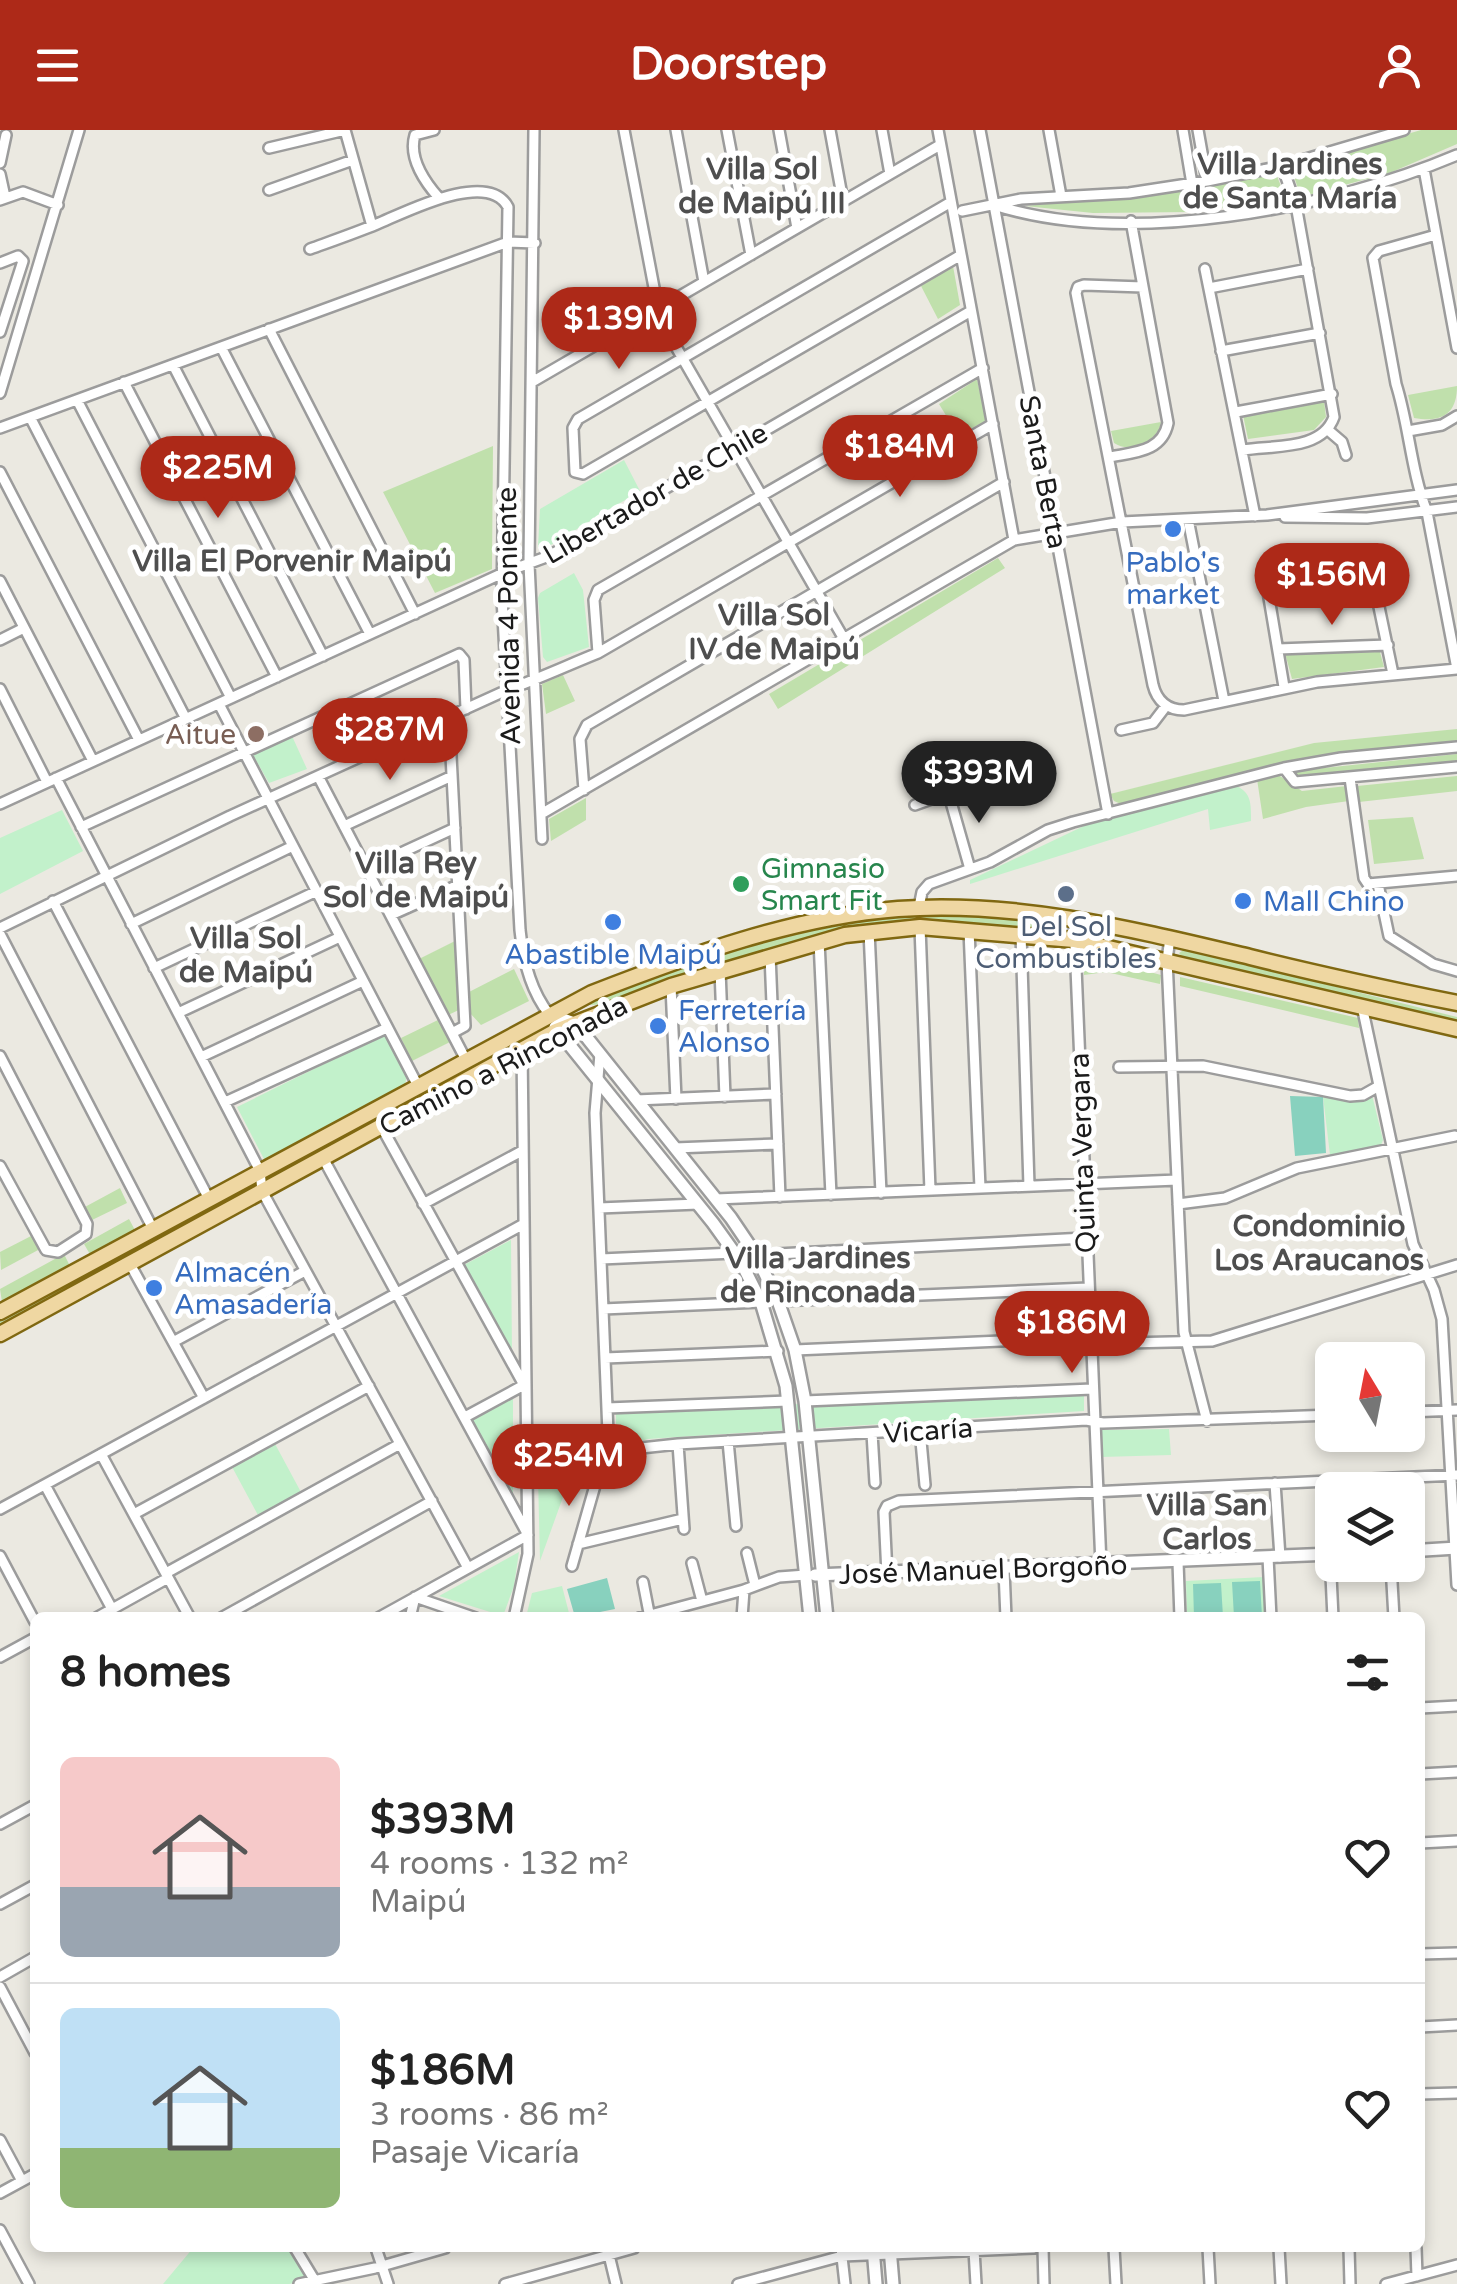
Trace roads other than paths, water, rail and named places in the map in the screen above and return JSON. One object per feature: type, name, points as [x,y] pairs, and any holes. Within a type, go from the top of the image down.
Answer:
[{"type":"main road","name":"Camino a Rinconada","points":[[0,1312],[592,993],[798,925],[857,913],[919,908],[1074,920],[1457,1003]]},
{"type":"main road","name":"Camino a Rinconada","points":[[0,1334],[556,1031],[670,986],[819,941],[869,931],[920,927],[1074,940],[1457,1029]]},
{"type":"street","points":[[0,393],[5,364],[79,130]]},
{"type":"street","points":[[268,148],[345,130],[372,226]]},
{"type":"street","points":[[310,249],[439,198],[424,179],[413,152],[414,134],[434,130]]},
{"type":"street","name":"Avenida 4 Poniente","points":[[534,130],[529,564],[542,839]]},
{"type":"street","points":[[624,130],[657,310],[844,639]]},
{"type":"street","points":[[676,130],[704,282]]},
{"type":"street","points":[[727,130],[750,255]]},
{"type":"street","points":[[778,130],[797,228]]},
{"type":"street","points":[[830,130],[843,201]]},
{"type":"street","points":[[882,130],[890,174]]},
{"type":"street","points":[[938,130],[1014,540]]},
{"type":"street","name":"Santa Berta","points":[[980,130],[1108,814]]},
{"type":"street","points":[[1050,130],[1061,196]]},
{"type":"street","points":[[1182,130],[1192,184]]},
{"type":"street","points":[[1198,130],[1207,181]]},
{"type":"street","points":[[962,211],[1061,196],[1130,193],[1192,184],[1282,166],[1404,130]]},
{"type":"street","points":[[0,163],[7,133]]},
{"type":"street","points":[[532,382],[940,145]]},
{"type":"street","points":[[994,205],[1053,217],[1131,221],[1224,217],[1367,188],[1457,155]]},
{"type":"street","points":[[269,190],[354,160]]},
{"type":"street","points":[[1243,450],[1315,439],[1328,430],[1335,412],[1296,205],[1282,166]]},
{"type":"street","points":[[1424,169],[1457,348]]},
{"type":"street","points":[[0,174],[3,198],[23,192],[58,204]]},
{"type":"street","name":"Avenida 4 Poniente","points":[[439,198],[467,192],[494,194],[504,200],[508,211],[503,573],[522,946],[534,991],[556,1031],[698,1204],[734,1253],[761,1302],[778,1351],[788,1401],[809,1612]]},
{"type":"street","points":[[951,202],[576,421],[574,470],[583,474],[961,255]]},
{"type":"street","points":[[1110,457],[1153,447],[1168,428],[1131,221]]},
{"type":"street","points":[[1144,287],[1084,285],[1076,290],[1154,690],[1166,706],[1184,710],[1284,687],[1457,669],[1428,512],[1396,384],[1373,258],[1379,251],[1436,235]]},
{"type":"street","points":[[0,428],[508,242],[535,243]]},
{"type":"street","points":[[0,263],[18,256],[23,262],[0,332]]},
{"type":"street","points":[[1205,269],[1255,516]]},
{"type":"street","points":[[1209,288],[1308,270]]},
{"type":"street","name":"Libertador de Chile","points":[[0,803],[503,573],[549,556],[971,311]]},
{"type":"street","points":[[269,330],[415,614]]},
{"type":"street","points":[[1221,351],[1320,332]]},
{"type":"street","points":[[221,347],[370,634]]},
{"type":"street","points":[[172,365],[323,656]]},
{"type":"street","points":[[598,653],[596,592],[983,368]]},
{"type":"street","points":[[124,382],[277,677]]},
{"type":"street","points":[[1236,412],[1332,394]]},
{"type":"street","points":[[77,400],[231,698]]},
{"type":"street","points":[[1408,430],[1442,424],[1457,416]]},
{"type":"street","points":[[30,417],[186,719]]},
{"type":"street","points":[[153,1229],[0,931],[53,901],[269,798],[508,690],[534,682],[556,668],[598,653],[993,424]]},
{"type":"street","points":[[1328,430],[1342,442],[1346,455]]},
{"type":"street","points":[[0,472],[140,740]]},
{"type":"street","points":[[584,790],[580,739],[584,728],[1004,482]]},
{"type":"street","points":[[540,814],[1014,540],[1122,522],[1268,515],[1457,490]]},
{"type":"street","points":[[1268,515],[1326,519],[1428,512],[1457,506]]},
{"type":"street","points":[[1188,519],[1224,701]]},
{"type":"street","points":[[0,581],[93,761]]},
{"type":"street","points":[[1284,687],[1268,592],[1276,582],[1372,582],[1377,588],[1394,674]]},
{"type":"street","points":[[0,640],[24,628]]},
{"type":"street","points":[[1278,648],[1388,645]]},
{"type":"street","points":[[81,827],[459,654],[464,660],[466,709]]},
{"type":"street","points":[[0,689],[81,827],[260,1171],[262,1191],[468,1568]]},
{"type":"street","points":[[219,704],[418,1086]]},
{"type":"street","points":[[1122,730],[1153,723],[1166,706]]},
{"type":"street","points":[[449,717],[465,1026],[452,1033]]},
{"type":"street","points":[[919,908],[922,892],[929,884],[990,862],[1048,830],[1284,768],[1341,758],[1457,747]]},
{"type":"street","points":[[1284,768],[1295,782],[1457,767]]},
{"type":"street","points":[[915,806],[1008,771]]},
{"type":"street","points":[[318,776],[466,1060]]},
{"type":"street","points":[[344,826],[452,776]]},
{"type":"street","points":[[1350,778],[1368,884],[1457,876]]},
{"type":"street","points":[[949,794],[970,869]]},
{"type":"street","points":[[366,869],[455,828]]},
{"type":"street","points":[[132,924],[293,846]]},
{"type":"street","points":[[1378,884],[1388,936],[1433,964],[1457,971]]},
{"type":"street","points":[[390,915],[458,885]]},
{"type":"street","points":[[154,968],[317,891]]},
{"type":"street","points":[[53,901],[210,1199]]},
{"type":"street","name":"Quinta Vergara","points":[[1074,920],[1082,1184],[1101,1566]]},
{"type":"street","points":[[920,927],[930,1190]]},
{"type":"street","points":[[969,930],[980,1188]]},
{"type":"street","points":[[869,931],[881,1192]]},
{"type":"street","points":[[1020,934],[1029,1186]]},
{"type":"street","points":[[178,1012],[340,936]]},
{"type":"street","points":[[1170,938],[1167,960],[1185,1342],[1207,1421]]},
{"type":"street","points":[[819,941],[830,1195]]},
{"type":"street","points":[[770,954],[780,1197]]},
{"type":"street","points":[[720,970],[725,1097]]},
{"type":"street","points":[[201,1057],[364,981]]},
{"type":"street","points":[[670,986],[676,1099]]},
{"type":"street","points":[[1362,1006],[1414,1244],[1442,1319],[1453,1410],[1457,1585]]},
{"type":"street","points":[[549,1014],[574,1023],[600,1054],[756,1255],[778,1301],[795,1350],[805,1401],[826,1612]]},
{"type":"street","points":[[225,1102],[388,1028]]},
{"type":"street","points":[[516,1612],[526,1577],[528,1535],[522,1049]]},
{"type":"street","points":[[572,1566],[606,1459],[595,1114],[600,1054]]},
{"type":"street","points":[[0,1056],[88,1231],[70,1245],[54,1252],[46,1250],[0,1166]]},
{"type":"street","points":[[1120,1067],[1203,1066],[1350,1096],[1363,1095],[1379,1086]]},
{"type":"street","points":[[636,1100],[776,1094]]},
{"type":"street","points":[[381,1126],[524,1386]]},
{"type":"street","points":[[1178,1204],[1225,1198],[1297,1168],[1455,1136]]},
{"type":"street","points":[[675,1148],[778,1144]]},
{"type":"street","points":[[424,1204],[522,1151]]},
{"type":"street","points":[[323,1158],[528,1535]]},
{"type":"street","points":[[716,1200],[1178,1180]]},
{"type":"street","points":[[599,1208],[698,1204]]},
{"type":"street","points":[[0,1510],[522,1225]]},
{"type":"street","points":[[756,1255],[1085,1238]]},
{"type":"street","points":[[70,1245],[82,1267]]},
{"type":"street","points":[[601,1259],[734,1253]]},
{"type":"street","points":[[130,1264],[204,1398]]},
{"type":"street","points":[[1127,1343],[1212,1341],[1457,1265]]},
{"type":"street","points":[[173,1342],[305,1271]]},
{"type":"street","points":[[778,1301],[1088,1288]]},
{"type":"street","points":[[603,1310],[761,1302]]},
{"type":"street","points":[[795,1350],[1090,1337]]},
{"type":"street","points":[[605,1358],[778,1351]]},
{"type":"street","points":[[134,1514],[369,1386]]},
{"type":"street","points":[[465,1417],[524,1386]]},
{"type":"street","points":[[805,1401],[1092,1389]]},
{"type":"street","points":[[607,1408],[788,1401]]},
{"type":"street","points":[[1425,1411],[1453,1410]]},
{"type":"street","name":"Vicaría","points":[[527,1468],[606,1459],[641,1448],[678,1444],[1094,1422],[1315,1416]]},
{"type":"street","points":[[920,1430],[925,1485]]},
{"type":"street","points":[[872,1433],[875,1483]]},
{"type":"street","points":[[728,1442],[736,1526]]},
{"type":"street","points":[[107,1612],[400,1444]]},
{"type":"street","points":[[578,1544],[683,1524],[678,1444]]},
{"type":"street","points":[[102,1454],[187,1612]]},
{"type":"street","points":[[887,1574],[884,1512],[890,1504],[908,1500],[1454,1475]]},
{"type":"street","points":[[1272,1612],[1276,1484]]},
{"type":"street","points":[[45,1485],[112,1609]]},
{"type":"street","points":[[231,1612],[432,1502]]},
{"type":"street","points":[[389,1612],[528,1535]]},
{"type":"street","points":[[1425,1549],[1456,1548]]},
{"type":"street","points":[[747,1553],[755,1585]]},
{"type":"street","name":"José Manuel Borgoño","points":[[664,1612],[790,1575],[1004,1570],[1315,1555]]},
{"type":"street","points":[[0,1556],[30,1612]]},
{"type":"street","points":[[1178,1562],[1180,1612]]},
{"type":"street","points":[[692,1563],[702,1601]]},
{"type":"street","points":[[1004,1570],[1006,1612]]},
{"type":"street","points":[[0,1584],[12,1578]]},
{"type":"street","points":[[643,1582],[646,1612]]},
{"type":"street","points":[[1332,1582],[1334,1612]]},
{"type":"street","points":[[1392,1582],[1394,1612]]},
{"type":"street","points":[[742,1612],[744,1590]]},
{"type":"street","points":[[411,1612],[415,1597]]},
{"type":"street","points":[[415,1597],[459,1612]]},
{"type":"street","points":[[0,1657],[30,1641]]},
{"type":"street","points":[[1425,1708],[1457,1706]]},
{"type":"street","points":[[1425,1774],[1457,1772]]},
{"type":"street","points":[[0,1824],[30,1808]]},
{"type":"street","points":[[1425,1843],[1457,1841]]},
{"type":"street","points":[[0,1904],[30,1887]]},
{"type":"street","points":[[1425,1954],[1457,1952]]},
{"type":"street","points":[[0,1977],[30,1961]]},
{"type":"street","points":[[0,1986],[30,2043]]},
{"type":"street","points":[[1425,2027],[1457,2025]]},
{"type":"street","points":[[1425,2094],[1457,2092]]},
{"type":"street","points":[[0,2140],[22,2181]]},
{"type":"street","points":[[0,2192],[30,2177]]},
{"type":"street","points":[[0,2230],[28,2284]]},
{"type":"street","points":[[298,2252],[315,2281]]},
{"type":"street","points":[[378,2252],[388,2284]]},
{"type":"street","points":[[299,2284],[431,2252]]},
{"type":"street","points":[[505,2284],[617,2252]]},
{"type":"street","points":[[738,2284],[841,2252],[845,2284]]},
{"type":"street","points":[[873,2252],[876,2284]]},
{"type":"street","points":[[890,2252],[894,2284]]},
{"type":"street","points":[[974,2252],[976,2284]]},
{"type":"street","points":[[1043,2252],[1044,2284]]},
{"type":"street","points":[[1114,2252],[1116,2284]]},
{"type":"street","points":[[1208,2252],[1210,2284]]},
{"type":"street","points":[[1280,2252],[1281,2284]]},
{"type":"street","points":[[1348,2252],[1350,2284]]},
{"type":"street","points":[[1416,2252],[1418,2276]]},
{"type":"street","points":[[609,2254],[616,2284]]},
{"type":"street","points":[[1386,2284],[1457,2265]]},
{"type":"place","name":"Pablo's market","points":[[1173,529]]},
{"type":"place","name":"Aitue","points":[[256,734]]},
{"type":"place","name":"Gimnasio Smart Fit","points":[[741,884]]},
{"type":"place","name":"Del Sol Combustibles","points":[[1066,894]]},
{"type":"place","name":"Mall Chino","points":[[1243,901]]},
{"type":"place","name":"Abastible Maipú","points":[[613,922]]},
{"type":"place","name":"Ferretería Alonso","points":[[658,1026]]},
{"type":"place","name":"Almacén Amasadería","points":[[154,1288]]},
{"type":"district","name":"Villa Jardines de Santa María","points":[[1290,181]]},
{"type":"district","name":"Villa Sol de Maipú III","points":[[762,186]]},
{"type":"district","name":"Villa El Porvenir Maipú","points":[[292,561]]},
{"type":"district","name":"Villa Sol IV de Maipú","points":[[774,632]]},
{"type":"district","name":"Villa Rey Sol de Maipú","points":[[416,880]]},
{"type":"district","name":"Villa Sol de Maipú","points":[[246,955]]},
{"type":"district","name":"Condominio Los Araucanos","points":[[1319,1243]]},
{"type":"district","name":"Villa Jardines de Rinconada","points":[[818,1275]]},
{"type":"district","name":"Villa San Carlos","points":[[1207,1522]]}]
